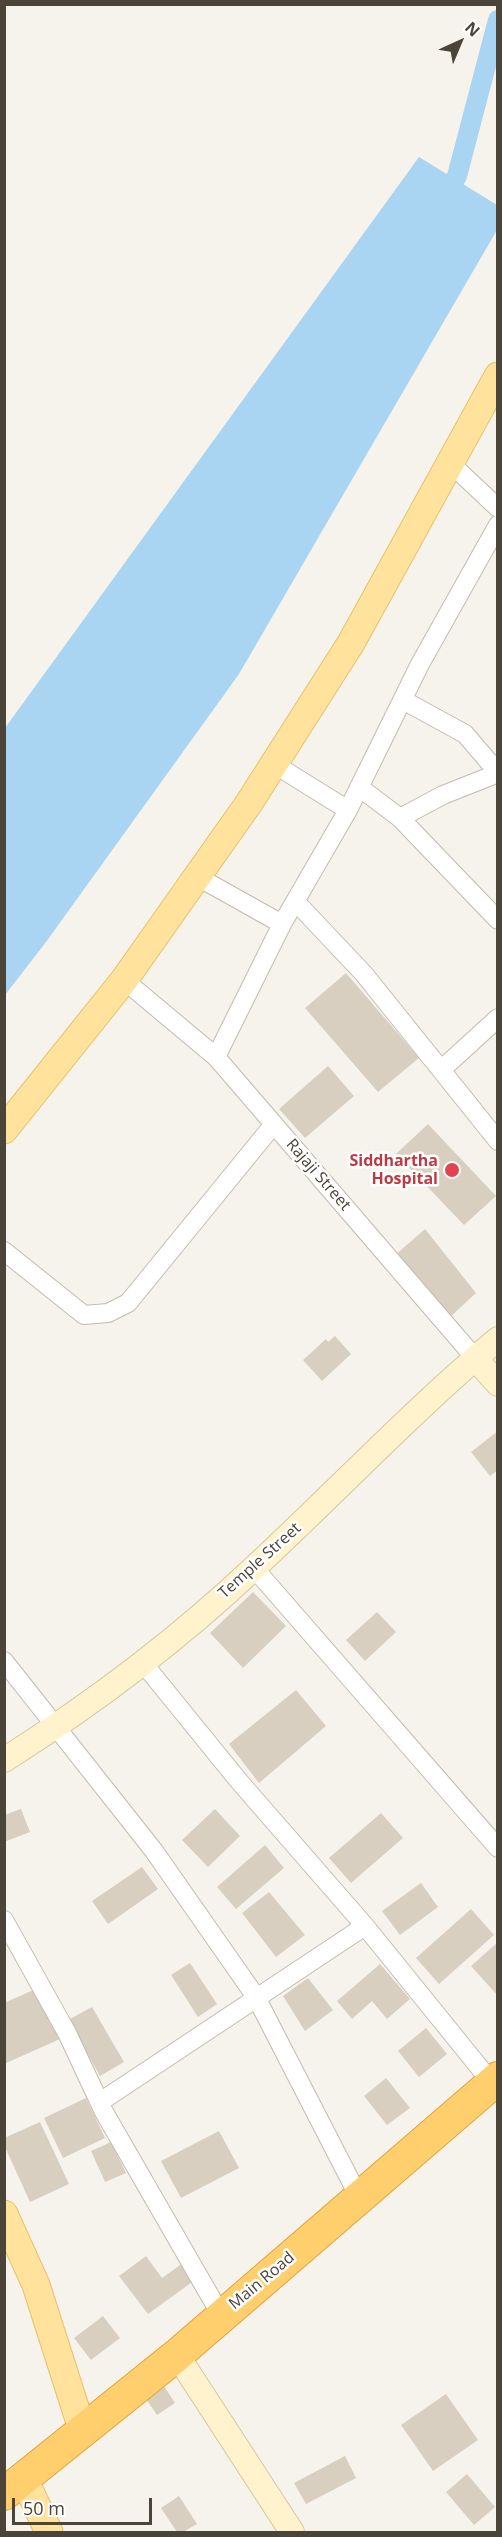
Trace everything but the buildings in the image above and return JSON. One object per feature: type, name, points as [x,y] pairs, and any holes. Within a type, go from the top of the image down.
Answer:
[{"type":"highway","name":"Main Road","points":[[14,2486],[177,2355],[221,2315],[496,2083]]},
{"type":"main road","points":[[4,1130],[124,980],[198,877],[274,764],[351,643],[498,376]]},
{"type":"main road","points":[[4,2214],[36,2285],[83,2432]]},
{"type":"main road","points":[[14,2486],[49,2532]]},
{"type":"street","points":[[450,463],[498,508]]},
{"type":"street","points":[[216,1057],[282,924],[348,810],[403,700],[498,525]]},
{"type":"street","points":[[400,818],[443,795],[491,776],[495,769],[465,734],[403,700]]},
{"type":"street","points":[[274,764],[348,810]]},
{"type":"street","points":[[359,787],[400,818],[498,920]]},
{"type":"street","points":[[198,877],[282,924]]},
{"type":"street","points":[[296,902],[364,974],[498,1141]]},
{"type":"street","name":"Rajaji Street","points":[[124,980],[216,1057],[498,1384]]},
{"type":"street","points":[[441,1070],[498,1018]]},
{"type":"street","points":[[4,1251],[84,1315],[108,1313],[128,1303],[274,1124]]},
{"type":"street","name":"Temple Street","points":[[4,1760],[56,1727],[143,1663],[254,1568],[475,1358],[498,1339]]},
{"type":"street","points":[[254,1568],[495,1841]]},
{"type":"street","points":[[4,1661],[154,1851],[256,1997],[360,2199]]},
{"type":"street","points":[[143,1663],[238,1780],[365,1926],[496,2083]]},
{"type":"street","points":[[4,1920],[67,2033],[100,2103],[221,2315]]},
{"type":"street","points":[[100,2103],[365,1926]]},
{"type":"street","points":[[177,2355],[292,2532]]},
{"type":"water","points":[[419,157],[497,205],[497,230],[239,674],[46,942],[5,995],[5,728]]},
{"type":"waterway","points":[[443,200],[457,176],[498,20]]},
{"type":"place","name":"Siddhartha Hospital","points":[[452,1170]]}]
